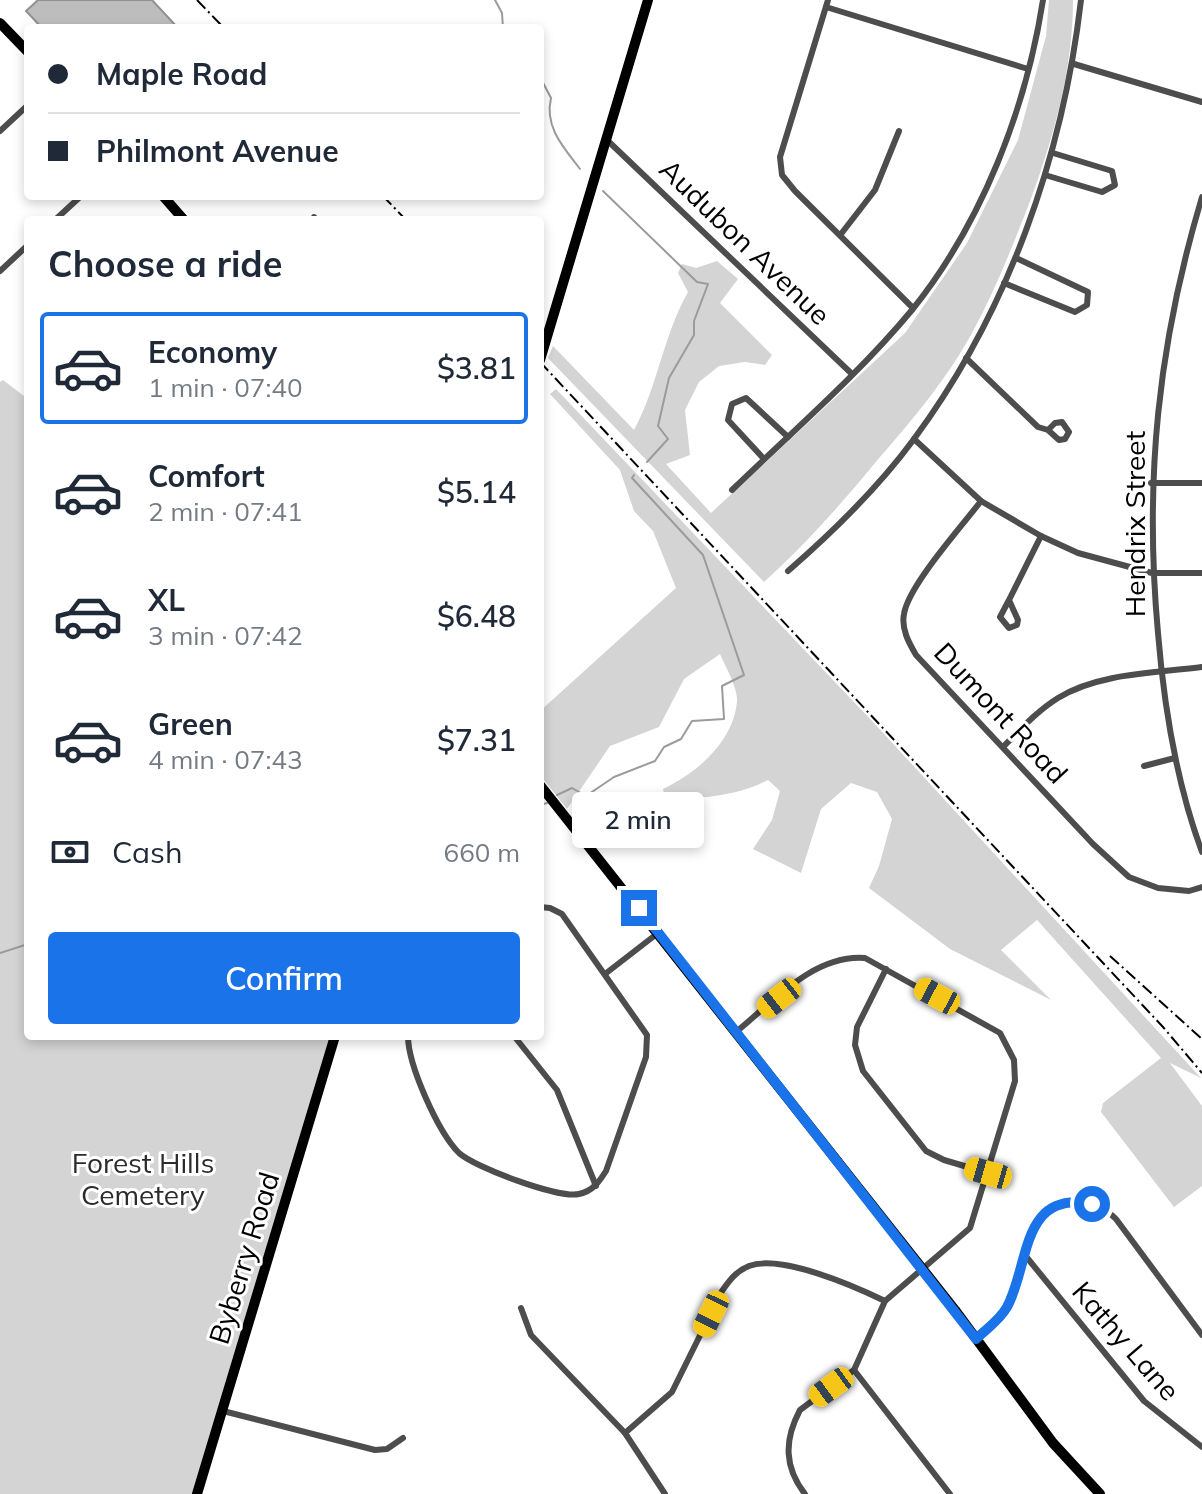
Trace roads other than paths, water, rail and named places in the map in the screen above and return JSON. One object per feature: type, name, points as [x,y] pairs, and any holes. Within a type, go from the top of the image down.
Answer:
[{"type":"main road","points":[[544,347],[648,0]]},
{"type":"main road","points":[[0,23],[24,48]]},
{"type":"main road","points":[[166,200],[180,216]]},
{"type":"main road","points":[[544,790],[921,1267],[1053,1443],[1096,1493]]},
{"type":"main road","name":"Byberry Road","points":[[197,1494],[334,1040]]},
{"type":"street","points":[[732,490],[852,374],[913,308],[945,262],[981,199],[1014,121],[1043,0]]},
{"type":"street","points":[[788,571],[835,529],[914,439],[966,358],[1016,258],[1053,153],[1074,64],[1081,0]]},
{"type":"street","points":[[913,308],[782,175],[780,157],[827,4],[1028,69]]},
{"type":"street","points":[[1074,64],[1202,102]]},
{"type":"street","points":[[0,131],[24,109]]},
{"type":"street","points":[[841,234],[875,190],[899,131]]},
{"type":"street","name":"Audubon Avenue","points":[[607,140],[852,374]]},
{"type":"street","points":[[1045,175],[1102,192],[1115,185],[1112,171],[1053,153]]},
{"type":"street","name":"Hendrix Street","points":[[1202,197],[1167,341],[1151,483],[1152,573],[1161,673],[1175,758],[1202,852]]},
{"type":"street","points":[[59,216],[77,200]]},
{"type":"street","points":[[0,271],[24,249]]},
{"type":"street","points":[[1004,283],[1075,312],[1087,305],[1088,292],[1016,258]]},
{"type":"street","points":[[966,358],[1038,427],[1048,430]]},
{"type":"street","points":[[764,459],[728,420],[732,404],[746,398],[788,437]]},
{"type":"street","points":[[914,439],[981,501],[1041,536],[1078,553],[1152,573],[1202,573]]},
{"type":"street","points":[[1151,483],[1202,483]]},
{"type":"street","name":"Dumont Road","points":[[981,501],[908,597],[903,617],[906,639],[916,655],[1093,844],[1129,877],[1168,889],[1189,891],[1202,887]]},
{"type":"street","points":[[1009,600],[1041,536]]},
{"type":"street","points":[[1003,747],[1035,716],[1076,688],[1202,667]]},
{"type":"street","points":[[1144,766],[1175,758]]},
{"type":"street","points":[[409,1040],[413,1063],[441,1128],[459,1153],[475,1165],[573,1195],[596,1186],[606,1171],[649,1046],[647,1035],[562,914],[544,907]]},
{"type":"street","points":[[605,974],[658,933]]},
{"type":"street","points":[[736,1032],[831,960],[865,958],[989,1024],[1007,1042],[1014,1060],[1015,1078],[970,1228],[885,1301],[854,1370],[800,1410],[795,1419],[787,1455],[794,1479],[805,1494]]},
{"type":"street","points":[[886,969],[857,1027],[855,1045],[863,1071],[926,1151],[944,1160],[988,1173]]},
{"type":"street","points":[[517,1040],[557,1090],[596,1186]]},
{"type":"street","points":[[976,1339],[1007,1306],[1036,1223],[1053,1209],[1072,1202],[1102,1207],[1116,1219],[1202,1335]]},
{"type":"street","name":"Kathy Lane","points":[[1024,1254],[1144,1401],[1202,1447]]},
{"type":"street","points":[[625,1433],[672,1392],[722,1291],[732,1278],[747,1267],[779,1263],[885,1301]]},
{"type":"street","points":[[521,1308],[531,1335],[625,1433],[665,1494]]},
{"type":"street","points":[[854,1370],[950,1494]]},
{"type":"street","points":[[223,1411],[375,1450],[387,1449],[403,1438]]},
{"type":"waterway","points":[[495,0],[502,13],[503,24]]},
{"type":"waterway","points":[[544,85],[551,98],[553,128],[580,169]]},
{"type":"waterway","points":[[603,191],[697,282],[708,284],[694,321],[694,335],[669,378],[658,426],[668,439],[647,462]]},
{"type":"waterway","points":[[557,795],[572,788],[586,796],[614,777],[655,761],[664,747],[681,739],[692,721],[724,719],[722,686],[744,675],[703,555],[632,478],[634,475]]},
{"type":"waterway","points":[[0,953],[24,945]]},
{"type":"railway","points":[[197,0],[220,24]]},
{"type":"railway","points":[[387,200],[402,216]]},
{"type":"railway","points":[[544,366],[1163,1027],[1202,1073]]},
{"type":"railway","points":[[1110,956],[1202,1039]]},
{"type":"park label","name":"Forest Hills Cemetery","points":[[143,1179]]}]
